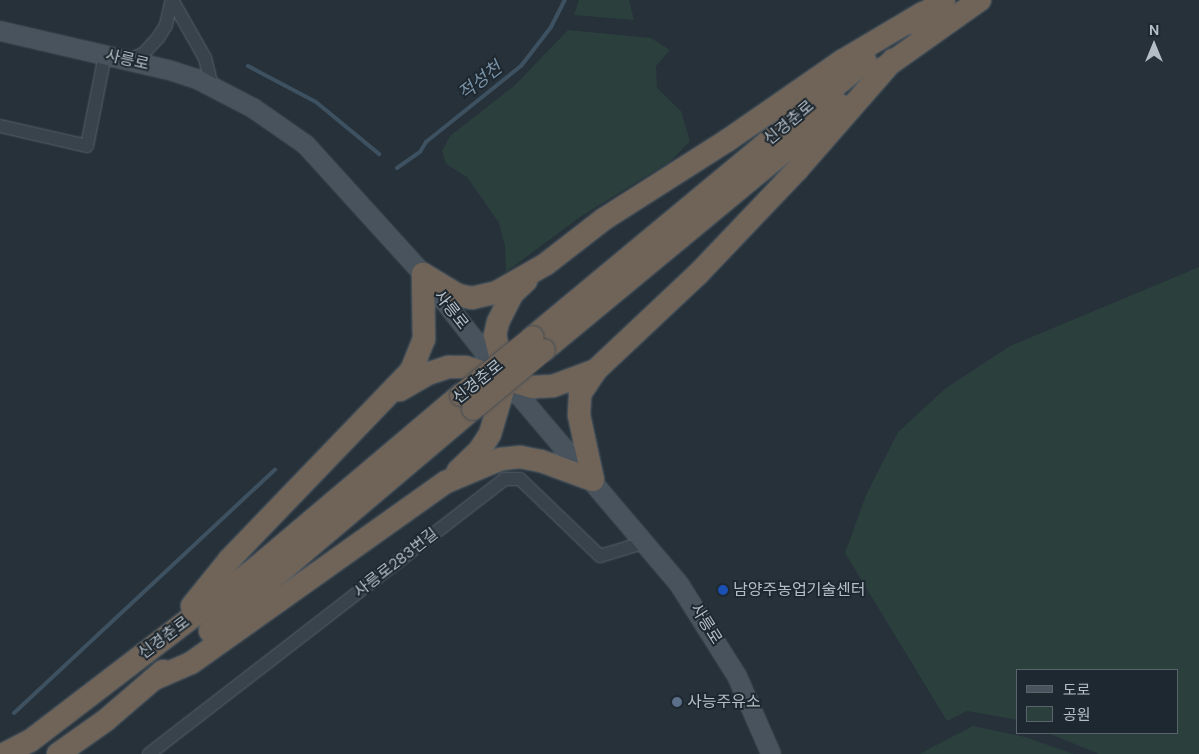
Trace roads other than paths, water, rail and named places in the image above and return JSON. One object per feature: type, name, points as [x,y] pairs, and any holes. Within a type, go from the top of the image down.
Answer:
[{"type":"highway","name":"신경춘로","points":[[539,344],[923,13],[944,0]]},
{"type":"highway","name":"신경춘로","points":[[4,754],[30,741],[250,573],[467,402],[893,60],[980,0]]},
{"type":"highway","points":[[152,680],[191,662],[446,482],[479,451],[490,434],[506,380],[495,335],[498,322],[512,294],[546,264],[604,219],[728,140],[842,61],[923,13]]},
{"type":"highway","points":[[593,480],[579,415],[580,394],[596,370],[698,274],[797,170],[893,60]]},
{"type":"highway","points":[[423,274],[458,295],[472,298],[497,292],[546,264]]},
{"type":"highway","points":[[172,632],[229,560],[387,399],[420,354],[425,319],[423,274]]},
{"type":"highway","points":[[387,399],[430,373],[449,367],[466,367],[532,387],[553,386],[596,370]]},
{"type":"highway","name":"신경춘로","points":[[58,754],[106,720],[467,402]]},
{"type":"highway","points":[[446,482],[501,459],[520,457],[541,460],[593,480]]},
{"type":"street","points":[[128,60],[142,54],[158,38],[166,25],[172,0]]},
{"type":"street","points":[[172,0],[205,58],[212,86]]},
{"type":"street","name":"사릉로","points":[[0,31],[169,70],[212,86],[253,108],[306,145],[423,274],[506,380],[680,584],[719,643],[741,684],[771,754]]},
{"type":"street","points":[[0,126],[87,146],[105,55]]},
{"type":"street","name":"사릉로283번길","points":[[149,754],[505,478],[520,479],[600,556],[646,542]]},
{"type":"waterway","name":"적성천","points":[[397,168],[420,152],[426,142],[521,66],[551,27],[565,0]]},
{"type":"waterway","name":"적성천","points":[[248,66],[316,102],[379,154]]},
{"type":"waterway","points":[[14,713],[275,470]]},
{"type":"place","name":"남양주농업기술센터","points":[[723,590]]},
{"type":"place","name":"사능주유소","points":[[677,702]]}]
